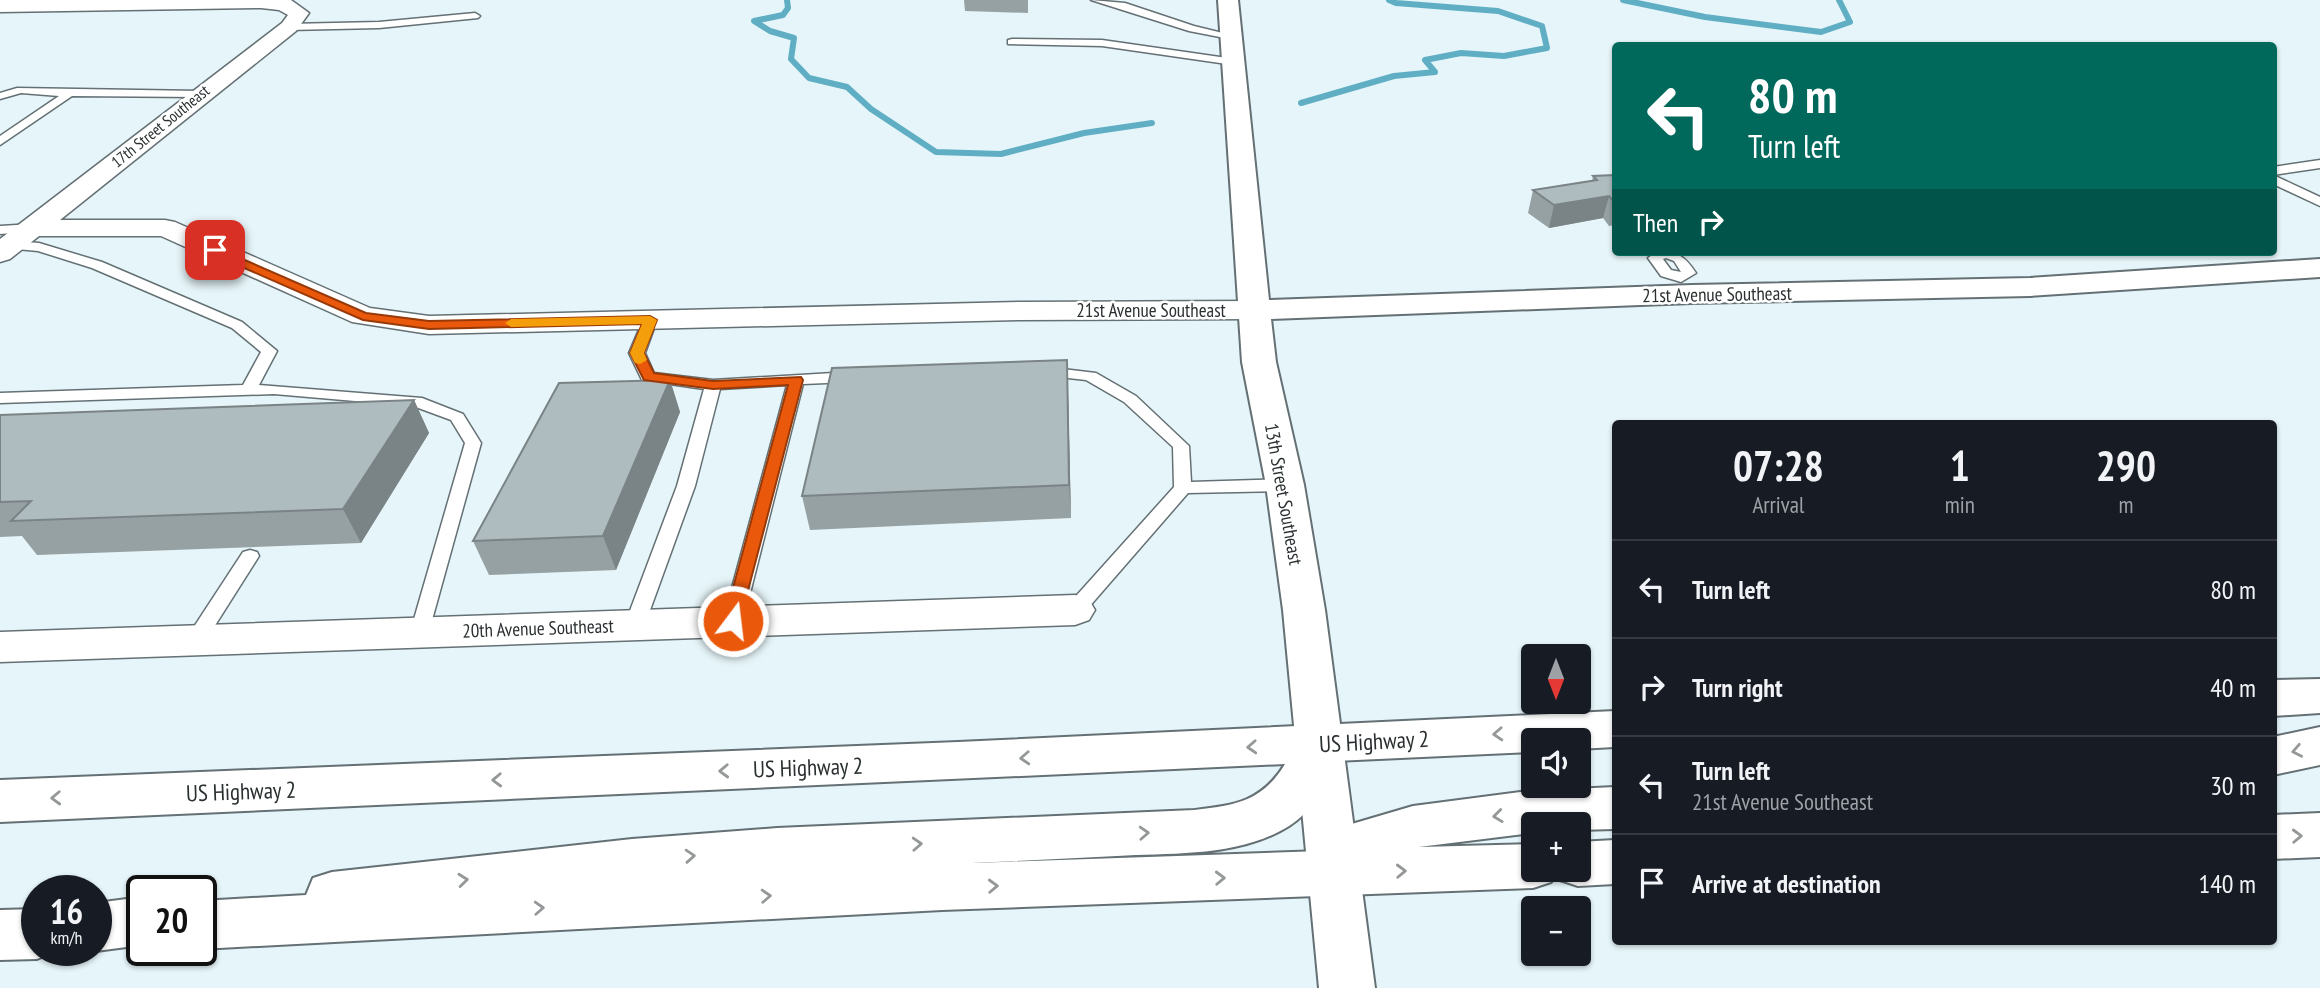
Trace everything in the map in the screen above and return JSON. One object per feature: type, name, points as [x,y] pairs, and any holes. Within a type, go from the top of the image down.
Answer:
[{"type":"main road","name":"13th Street Southeast","points":[[1228,0],[1259,362],[1284,485],[1320,743],[1347,988]]},
{"type":"main road","name":"21st Avenue Southeast","points":[[1253,310],[1687,286],[2030,287],[2320,268]]},
{"type":"main road","points":[[2277,698],[2320,696]]},
{"type":"main road","name":"US Highway 2","points":[[0,801],[1612,729]]},
{"type":"main road","points":[[217,910],[632,861],[777,850],[1238,827],[1283,806],[1306,775],[1320,743]]},
{"type":"main road","points":[[2277,755],[2320,746]]},
{"type":"main road","points":[[1333,874],[1363,841],[1413,827],[1528,812],[1612,808]]},
{"type":"main road","points":[[2277,837],[2320,835]]},
{"type":"main road","points":[[1591,863],[1612,862]]},
{"type":"main road","points":[[217,924],[942,887],[1521,866]]},
{"type":"main road","points":[[0,935],[21,934]]},
{"type":"street","points":[[0,6],[206,2],[284,4],[299,13],[289,27]]},
{"type":"street","name":"17th Street Southeast","points":[[11,239],[289,27]]},
{"type":"street","name":"21st Avenue Southeast","points":[[11,239],[165,228],[363,316],[429,325],[1021,311],[1253,310]]},
{"type":"street","name":"20th Avenue Southeast","points":[[0,647],[1075,610]]},
{"type":"lane","points":[[1096,0],[1122,5],[1192,29],[1232,49]]},
{"type":"lane","points":[[289,27],[379,25],[475,16]]},
{"type":"lane","points":[[1012,42],[1232,49]]},
{"type":"lane","points":[[0,96],[21,90],[200,94]]},
{"type":"lane","points":[[0,141],[70,93]]},
{"type":"lane","points":[[2277,171],[2320,164]]},
{"type":"lane","points":[[2277,181],[2320,202]]},
{"type":"lane","points":[[11,239],[97,265],[237,325],[269,351],[249,389]]},
{"type":"lane","points":[[1658,256],[1655,258],[1666,273],[1687,286]]},
{"type":"lane","points":[[650,320],[637,353],[649,377],[713,385],[866,377]]},
{"type":"lane","points":[[1025,372],[1090,376],[1130,399],[1181,446],[1183,488],[1075,610]]},
{"type":"lane","points":[[733,621],[796,380]]},
{"type":"lane","points":[[635,624],[686,486],[713,385]]},
{"type":"lane","points":[[0,398],[274,388],[416,401],[457,417],[473,443],[420,633]]},
{"type":"lane","points":[[1183,488],[1284,485]]},
{"type":"lane","points":[[195,641],[250,556]]},
{"type":"building","points":[[1612,175],[1612,200],[1609,196],[1554,205],[1533,190],[1597,180],[1593,176]]},
{"type":"building","points":[[1067,360],[1069,485],[802,496],[832,368]]},
{"type":"building","points":[[670,380],[603,536],[473,541],[559,383]]},
{"type":"building","points":[[414,400],[343,509],[11,521],[31,501],[0,502],[0,415]]},
{"type":"waterway","points":[[787,0],[788,8],[783,15],[754,21],[770,31],[794,38],[791,59],[809,78],[847,87],[871,109],[936,152],[1001,154],[1084,133],[1152,123]]},
{"type":"waterway","points":[[1301,103],[1394,76],[1435,72],[1425,60],[1461,53],[1504,56],[1547,48],[1542,26],[1498,11],[1396,3],[1389,0]]},
{"type":"waterway","points":[[1623,0],[1705,17],[1821,32],[1850,22],[1839,0]]},
{"type":"slow traffic","points":[[511,323],[650,320],[637,353],[640,360]]},
{"type":"route","points":[[215,250],[363,316],[429,325],[650,320],[637,353],[649,377],[713,385],[796,380],[733,621]]}]
